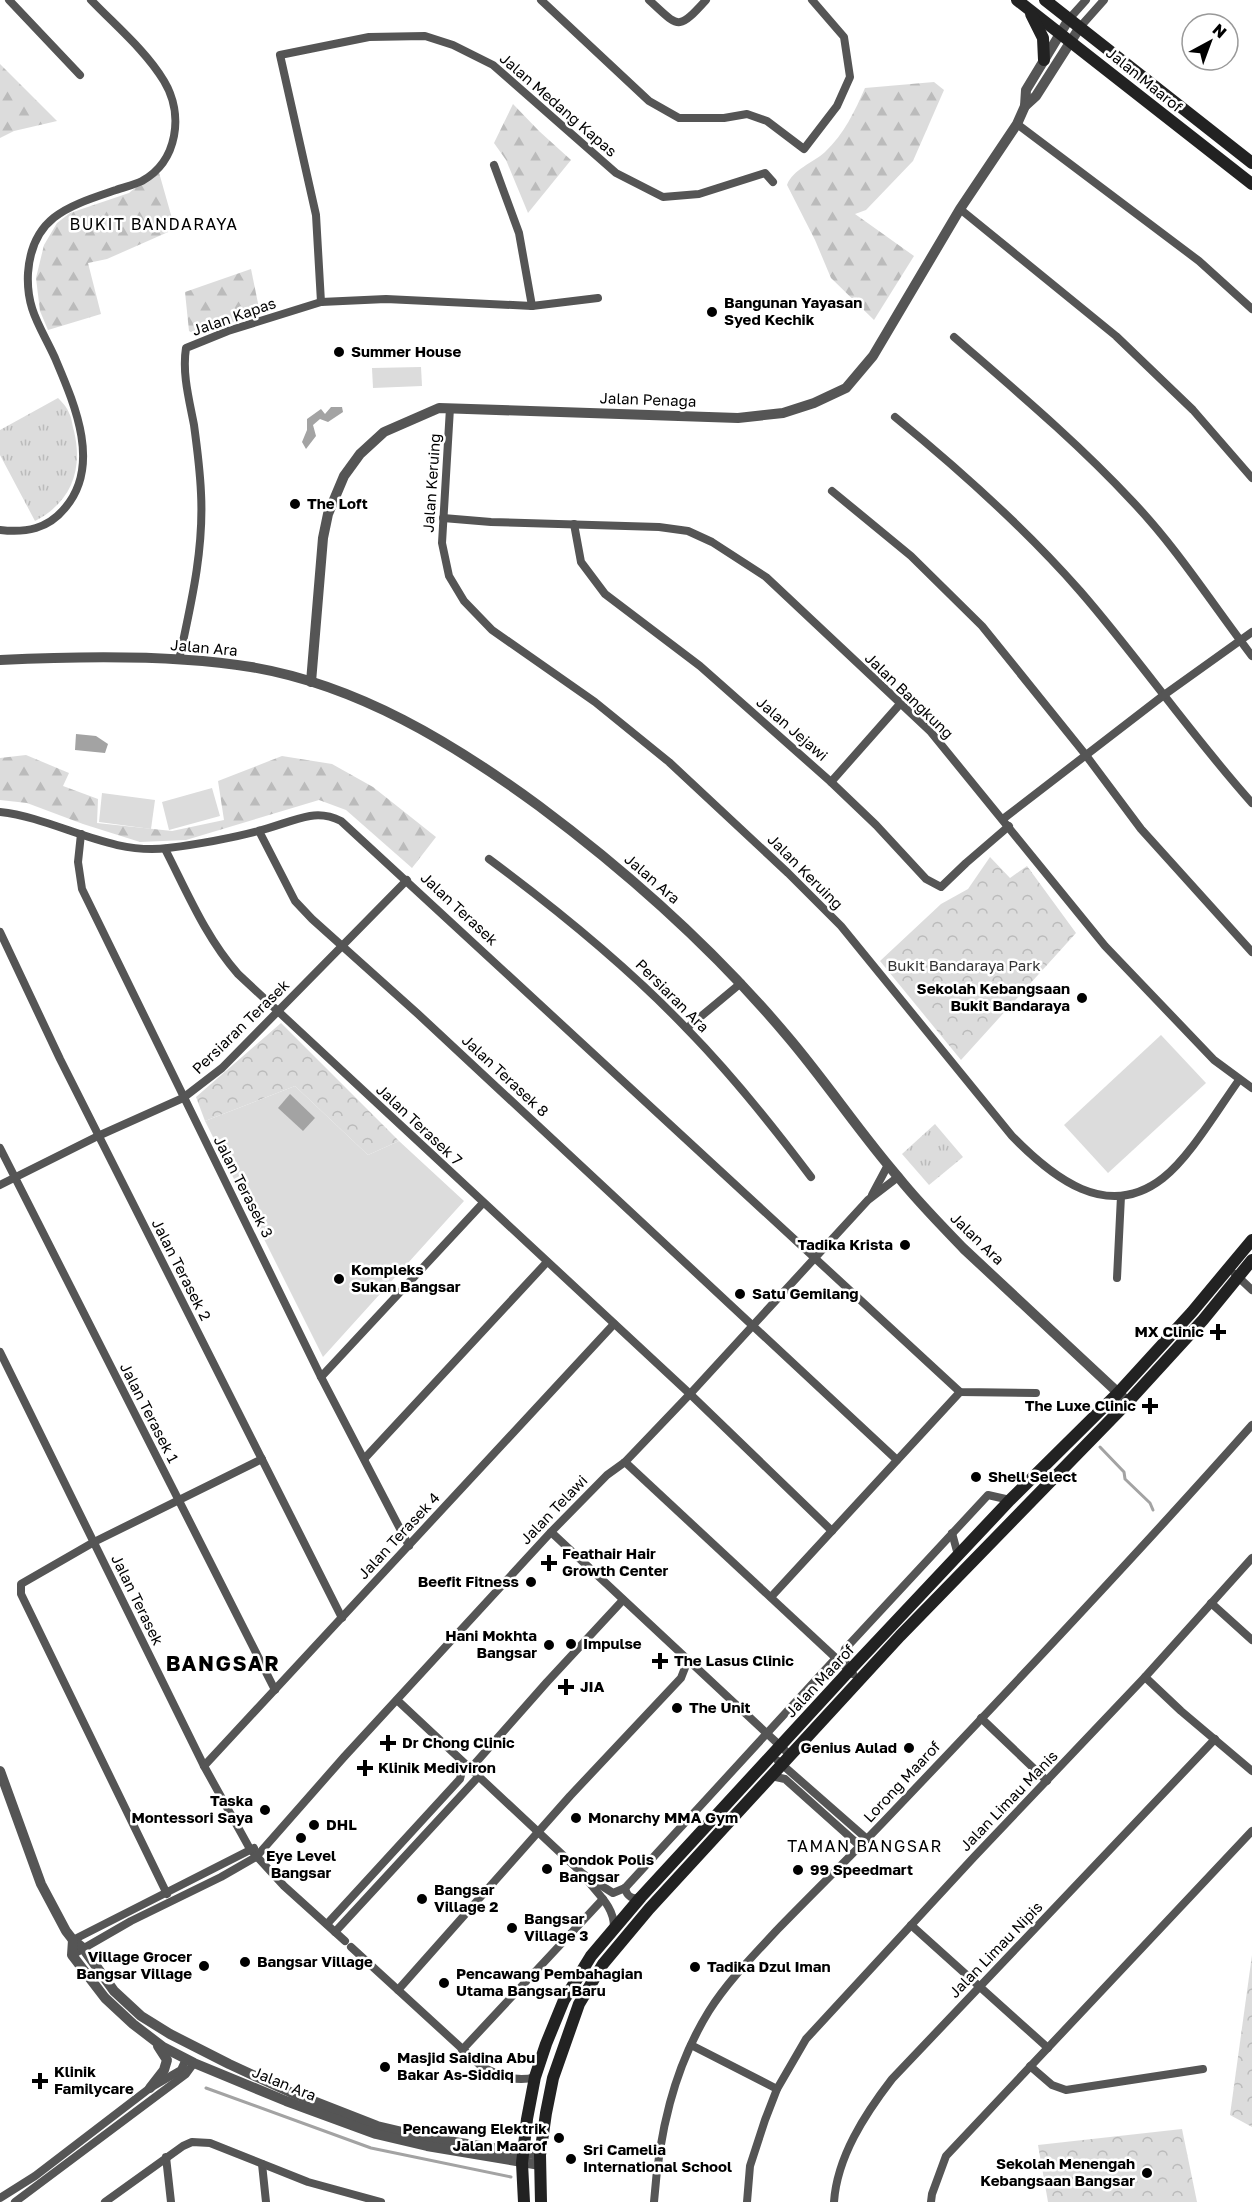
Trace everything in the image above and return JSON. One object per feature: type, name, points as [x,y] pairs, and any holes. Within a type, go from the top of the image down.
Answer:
[{"type":"main road","name":"Jalan Maarof","points":[[1044,0],[1252,163]]},
{"type":"main road","name":"Jalan Maarof","points":[[1021,3],[1252,184]]},
{"type":"main road","points":[[1021,3],[1040,30],[1044,60]]},
{"type":"main road","name":"Jalan Maarof","points":[[1244,1280],[1252,1240]]},
{"type":"main road","name":"Jalan Maarof","points":[[524,2202],[523,2158],[535,2077],[564,2000],[591,1956],[614,1927],[775,1750],[1010,1500],[1123,1397],[1244,1280],[1252,1260]]},
{"type":"main road","name":"Jalan Maarof","points":[[542,2202],[540,2160],[548,2098],[566,2037],[579,2004],[603,1964],[635,1925],[771,1776],[1123,1397]]},
{"type":"street","points":[[9,0],[80,75]]},
{"type":"street","points":[[0,530],[12,532],[45,526],[72,501],[83,476],[82,441],[74,407],[54,357],[34,318],[28,293],[28,272],[37,235],[51,220],[72,205],[142,180],[165,159],[175,134],[174,105],[165,83],[153,65],[92,0]]},
{"type":"street","points":[[541,0],[649,101],[679,118],[724,118],[747,114],[767,121],[804,149],[837,106],[850,77],[844,37],[812,0]]},
{"type":"street","points":[[649,0],[672,21],[679,23],[687,21],[706,0]]},
{"type":"street","points":[[1066,37],[1069,19],[1086,0]]},
{"type":"street","points":[[1066,37],[1080,27],[1104,0]]},
{"type":"street","name":"Jalan Medang Kapas","points":[[321,302],[316,215],[280,54],[369,37],[424,36],[453,45],[493,65],[616,173],[663,197],[699,194],[765,173],[773,182]]},
{"type":"street","name":"Jalan Penaga","points":[[311,682],[323,538],[328,514],[344,476],[360,454],[384,432],[439,408],[738,418],[783,413],[814,403],[846,388],[873,356],[960,209],[1017,124],[1025,106],[1026,90],[1044,60],[1066,37]]},
{"type":"street","name":"Jalan Penaga","points":[[1025,106],[1036,96],[1066,37]]},
{"type":"street","points":[[1017,124],[1199,261],[1252,309]]},
{"type":"street","points":[[494,165],[519,233],[532,306]]},
{"type":"street","points":[[960,209],[1116,336],[1193,410],[1252,478]]},
{"type":"street","name":"Jalan Kapas","points":[[179,660],[202,538],[201,492],[196,441],[185,374],[186,348],[321,302],[386,299],[532,306],[598,298]]},
{"type":"street","points":[[954,338],[1073,441],[1134,503],[1192,575],[1252,656]]},
{"type":"street","name":"Jalan Keruing","points":[[450,408],[442,543],[449,576],[464,601],[492,630],[595,702],[669,762],[788,873],[841,926],[1012,1136],[1036,1160],[1066,1182],[1094,1193],[1121,1196],[1140,1192],[1163,1178],[1181,1160],[1239,1080]]},
{"type":"street","points":[[895,417],[958,469],[1023,530],[1080,592],[1252,803]]},
{"type":"street","points":[[832,491],[911,556],[982,626],[1085,754],[1141,829],[1252,952]]},
{"type":"street","name":"Jalan Bangkung","points":[[443,518],[491,522],[659,527],[688,531],[712,542],[766,577],[930,731],[1105,946],[1214,1060],[1252,1088]]},
{"type":"street","name":"Jalan Jejawi","points":[[574,524],[581,562],[605,594],[700,666],[831,782],[927,879],[941,887],[1006,822]]},
{"type":"street","points":[[1006,822],[1085,754],[1252,632]]},
{"type":"street","name":"Jalan Ara","points":[[0,660],[92,658],[179,660],[251,667],[311,682],[406,720],[509,785],[596,850],[652,898],[741,983],[789,1038],[898,1178],[964,1249],[1123,1397]]},
{"type":"street","points":[[831,782],[900,704]]},
{"type":"street","name":"Jalan Terasek","points":[[0,812],[31,818],[81,834],[139,848],[165,849],[213,842],[311,815],[329,816],[341,821],[960,1392]]},
{"type":"street","name":"Jalan Terasek 8","points":[[259,831],[295,901],[312,919],[897,1460]]},
{"type":"street","name":"Jalan Terasek 3","points":[[81,834],[78,862],[82,889],[183,1098],[296,1321],[321,1377],[409,1546]]},
{"type":"street","name":"Jalan Terasek 7","points":[[165,849],[201,920],[224,959],[277,1012],[690,1394],[832,1531]]},
{"type":"street","name":"Persiaran Ara","points":[[489,859],[592,939],[641,983],[731,1076],[811,1177]]},
{"type":"street","name":"Persiaran Terasek","points":[[0,1185],[98,1136],[183,1098],[222,1068],[407,880]]},
{"type":"street","name":"Jalan Terasek 2","points":[[0,932],[98,1136],[342,1618]]},
{"type":"street","name":"Persiaran Ara","points":[[687,1029],[741,983]]},
{"type":"street","name":"Jalan Terasek 1","points":[[0,1148],[275,1690]]},
{"type":"street","name":"Jalan Telawi","points":[[868,1200],[888,1165]]},
{"type":"street","name":"Jalan Telawi","points":[[72,1954],[131,1921],[221,1877],[266,1845],[551,1532],[607,1475],[625,1462],[690,1394],[868,1200],[898,1178]]},
{"type":"street","points":[[1117,1278],[1121,1196]]},
{"type":"street","points":[[321,1377],[483,1203]]},
{"type":"street","points":[[365,1458],[547,1262]]},
{"type":"street","name":"Jalan Terasek 4","points":[[204,1766],[614,1324]]},
{"type":"street","name":"Jalan Terasek","points":[[0,1352],[204,1766],[253,1853],[284,1886],[480,2066],[494,2074],[525,2080],[535,2077]]},
{"type":"street","points":[[771,1597],[960,1392],[1036,1393]]},
{"type":"street","name":"Lorong Maarof","points":[[654,2202],[662,2129],[684,2057],[710,2010],[736,1975],[1101,1593],[1252,1425]]},
{"type":"street","points":[[167,1894],[21,1594],[21,1584],[94,1542],[262,1459]]},
{"type":"street","points":[[625,1462],[860,1680]]},
{"type":"street","points":[[849,1671],[843,1656],[845,1649],[952,1533],[988,1495],[1010,1500]]},
{"type":"street","points":[[551,1532],[766,1733],[775,1750],[850,1831],[860,1846]]},
{"type":"street","points":[[952,1533],[958,1555]]},
{"type":"street","name":"Jalan Limau Manis","points":[[747,2202],[750,2166],[777,2089],[806,2039],[1145,1677],[1252,1558]]},
{"type":"street","points":[[471,1768],[624,1600]]},
{"type":"street","points":[[1211,1604],[1252,1640]]},
{"type":"street","points":[[810,1635],[822,1639],[838,1651],[845,1649]]},
{"type":"street","name":"Jalan Maarof","points":[[625,1888],[836,1658]]},
{"type":"street","points":[[398,1990],[570,1796],[681,1678],[688,1660]]},
{"type":"street","points":[[1145,1677],[1252,1771]]},
{"type":"street","points":[[397,1700],[583,1874],[613,1893],[625,1888],[629,1896],[641,1897]]},
{"type":"street","points":[[981,1718],[1047,1781]]},
{"type":"street","name":"Jalan Limau Nipis","points":[[834,2202],[836,2185],[851,2146],[871,2106],[892,2079],[1215,1739]]},
{"type":"street","points":[[327,1924],[460,1779],[463,1767],[458,1756]]},
{"type":"street","name":"Jalan Ara","points":[[0,1771],[41,1884],[66,1931],[83,1948],[114,1991],[141,2016],[170,2034],[229,2064],[290,2092],[377,2126],[523,2158]]},
{"type":"street","points":[[335,1932],[479,1776]]},
{"type":"street","points":[[771,1776],[785,1779],[850,1831],[867,1839]]},
{"type":"street","points":[[931,2202],[946,2156],[1252,1831]]},
{"type":"street","name":"Jalan Telawi","points":[[73,1940],[253,1853]]},
{"type":"street","points":[[583,1874],[590,1886],[611,1910],[614,1927]]},
{"type":"street","points":[[462,2050],[603,1899]]},
{"type":"street","points":[[911,1925],[1048,2048]]},
{"type":"street","points":[[72,1954],[73,1940]]},
{"type":"street","name":"Jalan Ara","points":[[72,1954],[105,1998],[152,2039],[190,2061],[286,2102],[376,2134],[427,2146],[540,2160]]},
{"type":"street","points":[[150,2088],[164,2070],[167,2060],[152,2039]]},
{"type":"street","points":[[690,2045],[777,2089]]},
{"type":"street","points":[[0,2198],[35,2176],[150,2088],[181,2070],[190,2061],[206,2058],[229,2064]]},
{"type":"street","points":[[15,2202],[186,2074],[190,2061]]},
{"type":"street","points":[[1030,2066],[1052,2085],[1066,2090],[1203,2069]]},
{"type":"street","points":[[105,2202],[183,2146],[201,2142],[210,2143],[308,2182],[359,2199],[381,2202]]},
{"type":"street","points":[[166,2157],[171,2202]]},
{"type":"street","points":[[262,2164],[266,2202]]},
{"type":"green space","points":[[0,64],[57,121],[14,131],[0,138]]},
{"type":"green space","points":[[934,82],[944,90],[913,161],[866,210],[855,214],[914,256],[874,320],[831,278],[787,185],[798,170],[825,152],[838,138],[865,88]]},
{"type":"green space","points":[[513,104],[571,160],[528,213],[506,160],[494,143]]},
{"type":"green space","points":[[158,169],[175,229],[107,259],[88,263],[101,314],[48,330],[40,311],[36,278],[44,245],[57,223],[70,213],[129,193]]},
{"type":"green space","points":[[251,269],[260,313],[196,335],[189,331],[185,292]]},
{"type":"green space","points":[[421,367],[422,386],[373,388],[372,368]]},
{"type":"green space","points":[[58,398],[67,409],[71,419],[77,458],[75,471],[72,483],[58,504],[35,521],[0,455],[0,430]]},
{"type":"green space","points":[[26,755],[69,773],[63,786],[98,799],[97,823],[172,831],[224,820],[218,781],[282,756],[332,764],[373,787],[436,837],[412,868],[346,810],[319,800],[186,840],[140,842],[27,803],[0,800],[0,758]]},
{"type":"green space","points":[[212,788],[220,816],[169,830],[162,802]]},
{"type":"green space","points":[[102,793],[155,800],[151,829],[99,822]]},
{"type":"green space","name":"Bukit Bandaraya Park","points":[[990,857],[1010,878],[1027,866],[1076,933],[961,1060],[880,961],[941,904],[968,889]]},
{"type":"green space","points":[[281,1023],[399,1141],[368,1155],[295,1086],[205,1121],[196,1097]]},
{"type":"green space","points":[[1161,1035],[1206,1083],[1108,1173],[1064,1125]]},
{"type":"green space","name":"Kompleks Sukan Bangsar","points":[[295,1086],[368,1155],[399,1141],[464,1201],[323,1357],[205,1121]]},
{"type":"green space","points":[[935,1124],[963,1157],[929,1185],[902,1154]]},
{"type":"green space","points":[[1252,1955],[1252,2127],[1230,2115]]},
{"type":"green space","name":"Sekolah Menengah Kebangsaan Bangsar","points":[[1182,2129],[1197,2202],[1048,2202],[1038,2145]]},
{"type":"shaded area","points":[[331,407],[342,407],[343,412],[328,422],[320,419],[313,425],[316,436],[306,449],[302,442],[307,430],[307,419],[321,409],[325,414]]},
{"type":"shaded area","points":[[76,734],[96,736],[108,744],[105,753],[75,750]]},
{"type":"shaded area","points":[[290,1094],[315,1118],[303,1131],[278,1108]]},
{"type":"waterway","points":[[1100,1447],[1124,1472],[1125,1479],[1150,1503],[1153,1510]]},
{"type":"waterway","points":[[206,2088],[371,2148],[511,2177]]},
{"type":"place","name":"Bangunan Yayasan Syed Kechik","points":[[712,312]]},
{"type":"place","name":"Summer House","points":[[339,352]]},
{"type":"place","name":"The Loft","points":[[295,504]]},
{"type":"place","name":"Sekolah Kebangsaan Bukit Bandaraya","points":[[1082,998]]},
{"type":"place","name":"Tadika Krista","points":[[905,1245]]},
{"type":"place","name":"Kompleks Sukan Bangsar","points":[[339,1279]]},
{"type":"place","name":"Satu Gemilang","points":[[740,1294]]},
{"type":"place","name":"MX Clinic","points":[[1218,1332]]},
{"type":"place","name":"The Luxe Clinic","points":[[1150,1406]]},
{"type":"place","name":"Shell Select","points":[[976,1477]]},
{"type":"place","name":"Feathair Hair Growth Center","points":[[549,1563]]},
{"type":"place","name":"Beefit Fitness","points":[[531,1582]]},
{"type":"place","name":"Impulse","points":[[571,1644]]},
{"type":"place","name":"Hani Mokhta Bangsar","points":[[549,1645]]},
{"type":"place","name":"The Lasus Clinic","points":[[660,1661]]},
{"type":"place","name":"JIA","points":[[566,1687]]},
{"type":"place","name":"The Unit","points":[[677,1708]]},
{"type":"place","name":"Dr Chong Clinic","points":[[388,1743]]},
{"type":"place","name":"Genius Aulad","points":[[909,1748]]},
{"type":"place","name":"Klinik Mediviron","points":[[365,1768]]},
{"type":"place","name":"Taska Montessori Saya","points":[[265,1810]]},
{"type":"place","name":"Monarchy MMA Gym","points":[[576,1818]]},
{"type":"place","name":"DHL","points":[[314,1825]]},
{"type":"place","name":"Eye Level Bangsar","points":[[301,1838]]},
{"type":"place","name":"Pondok Polis Bangsar","points":[[547,1869]]},
{"type":"place","name":"99 Speedmart","points":[[798,1870]]},
{"type":"place","name":"Bangsar Village 2","points":[[422,1899]]},
{"type":"place","name":"Bangsar Village 3","points":[[512,1928]]},
{"type":"place","name":"Bangsar Village","points":[[245,1962]]},
{"type":"place","name":"Village Grocer Bangsar Village","points":[[204,1966]]},
{"type":"place","name":"Tadika Dzul Iman","points":[[695,1967]]},
{"type":"place","name":"Pencawang Pembahagian Utama Bangsar Baru","points":[[444,1983]]},
{"type":"place","name":"Masjid Saidina Abu Bakar As-Siddiq","points":[[385,2067]]},
{"type":"place","name":"Klinik Familycare","points":[[40,2081]]},
{"type":"place","name":"Pencawang Elektrik Jalan Maarof","points":[[559,2138]]},
{"type":"place","name":"Sri Camelia International School","points":[[571,2159]]},
{"type":"place","name":"Sekolah Menengah Kebangsaan Bangsar","points":[[1147,2173]]},
{"type":"district","name":"BUKIT BANDARAYA","points":[[154,224]]},
{"type":"district","name":"BANGSAR","points":[[223,1664]]},
{"type":"district","name":"TAMAN BANGSAR","points":[[865,1846]]}]
